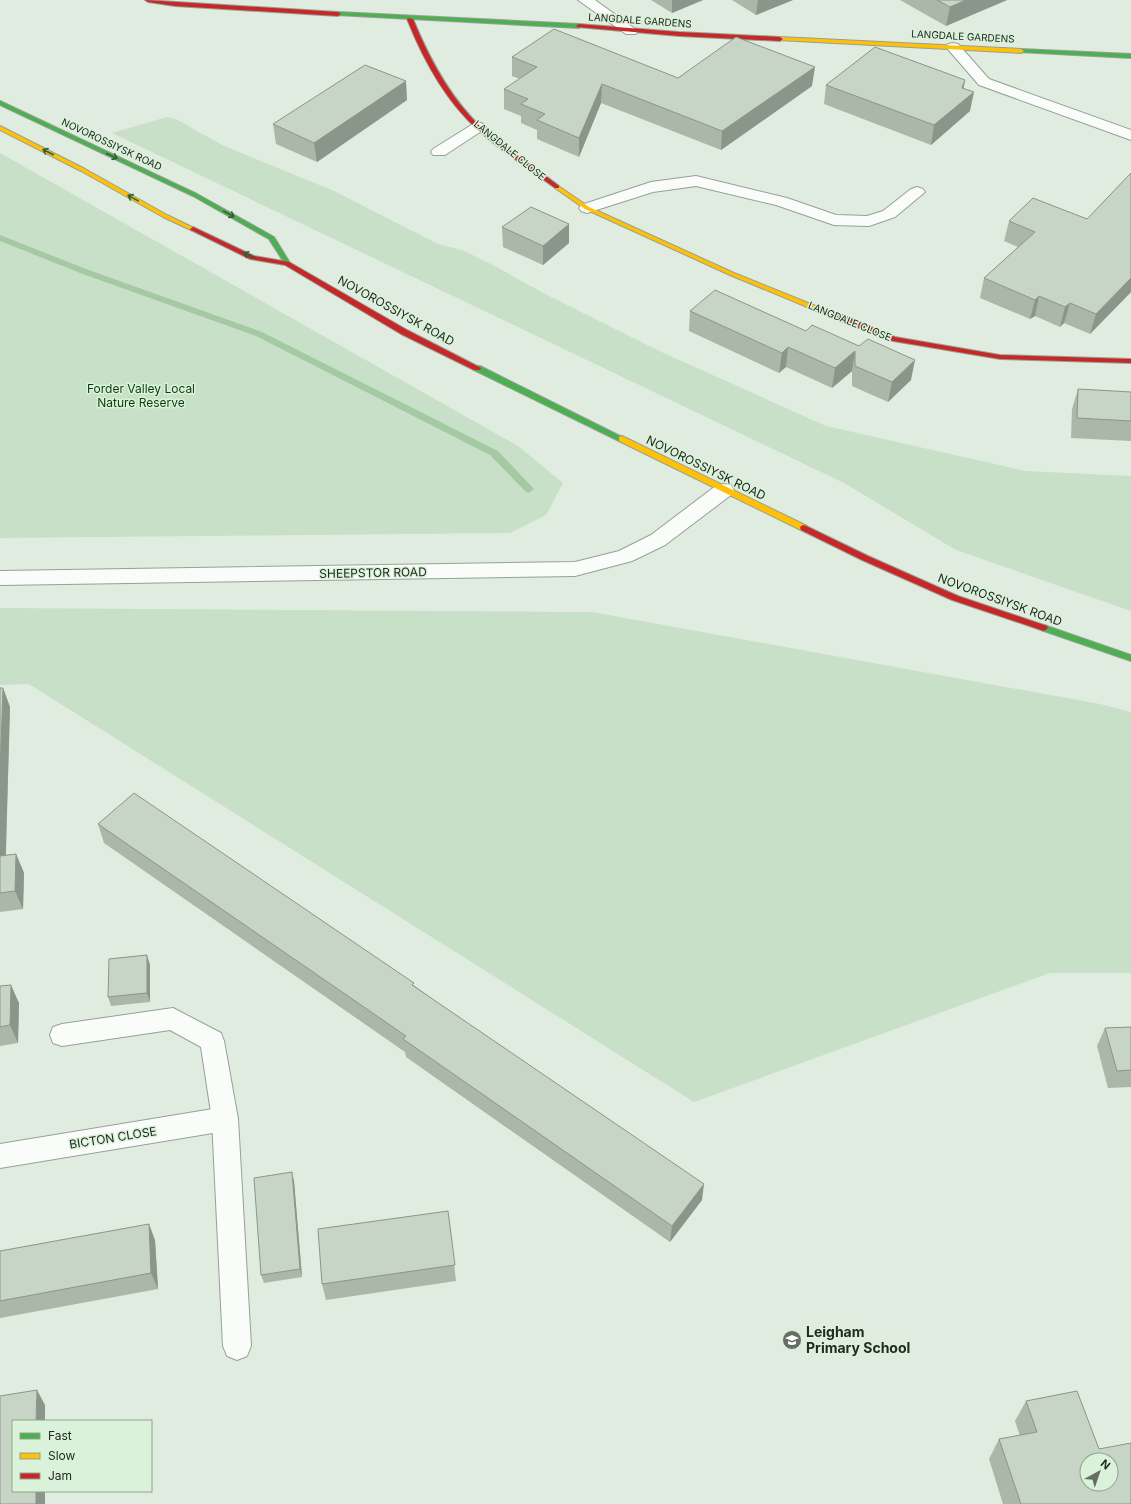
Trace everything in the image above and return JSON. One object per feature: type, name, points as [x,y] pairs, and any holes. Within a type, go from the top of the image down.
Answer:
[{"type":"street","name":"LANGDALE GARDENS","points":[[148,0],[410,19],[546,23],[631,31],[1131,56]]},
{"type":"street","points":[[585,0],[631,31]]},
{"type":"street","name":"LANGDALE CLOSE","points":[[410,19],[419,43],[440,77],[457,102],[478,127],[562,191],[587,208],[732,274],[893,339],[1000,357],[1131,361]]},
{"type":"street","points":[[953,47],[984,82],[1131,135]]},
{"type":"street","name":"NOVOROSSIYSK ROAD","points":[[0,103],[195,195],[272,238],[287,263]]},
{"type":"street","points":[[439,152],[478,127]]},
{"type":"street","name":"NOVOROSSIYSK ROAD","points":[[0,128],[83,170],[165,216],[252,258],[287,263],[404,332],[865,558],[955,598],[1131,658]]},
{"type":"street","points":[[587,208],[651,187],[696,181],[781,201],[834,220],[869,221],[889,214],[917,192]]},
{"type":"street","name":"SHEEPSTOR ROAD","points":[[0,578],[575,569],[625,556],[658,540],[724,490]]},
{"type":"street","points":[[62,1035],[173,1019],[212,1041],[225,1119],[238,1346]]},
{"type":"street","name":"BICTON CLOSE","points":[[0,1156],[225,1119]]},
{"type":"green space","points":[[167,117],[176,119],[222,145],[334,191],[438,244],[462,250],[547,295],[657,350],[826,426],[1026,471],[1131,476],[1131,611],[956,550],[844,483],[112,133]]},
{"type":"green space","name":"Forder Valley Local Nature Reserve","points":[[0,153],[518,446],[563,483],[546,515],[510,533],[0,538]]},
{"type":"green space","points":[[0,608],[592,612],[1100,704],[1131,712],[1131,973],[1050,973],[694,1102],[29,684],[0,685]]},
{"type":"building","points":[[937,0],[966,0],[950,7]]},
{"type":"building","points":[[554,29],[678,78],[736,37],[815,67],[722,131],[602,84],[579,138],[537,120],[545,114],[521,104],[528,99],[504,89],[537,67],[512,57]]},
{"type":"building","points":[[875,47],[965,80],[962,88],[974,92],[934,125],[826,85]]},
{"type":"building","points":[[365,65],[406,81],[314,143],[273,124]]},
{"type":"building","points":[[1131,173],[1131,278],[1096,314],[1070,303],[1065,307],[1039,296],[1035,300],[984,278],[1035,232],[1009,221],[1033,198],[1087,219]]},
{"type":"building","points":[[531,207],[569,224],[543,246],[502,227]]},
{"type":"building","points":[[715,290],[806,331],[812,325],[859,346],[868,339],[915,360],[892,382],[855,366],[855,351],[835,368],[788,347],[782,353],[690,311]]},
{"type":"building","points":[[1078,389],[1131,392],[1131,421],[1077,418]]},
{"type":"building","points":[[0,688],[3,688],[0,774]]},
{"type":"building","points":[[134,793],[414,983],[412,985],[704,1184],[672,1226],[403,1039],[406,1036],[98,824]]},
{"type":"building","points":[[16,854],[15,891],[0,893],[0,856]]},
{"type":"building","points":[[147,955],[147,993],[108,997],[109,959]]},
{"type":"building","points":[[11,985],[10,1025],[0,1027],[0,986]]},
{"type":"building","points":[[1131,1027],[1131,1070],[1117,1071],[1105,1028]]},
{"type":"building","points":[[292,1172],[300,1269],[261,1275],[254,1178]]},
{"type":"building","points":[[448,1211],[455,1265],[322,1284],[318,1229]]},
{"type":"building","points":[[149,1224],[151,1273],[0,1301],[0,1251]]},
{"type":"building","points":[[37,1390],[36,1420],[12,1420],[12,1492],[36,1492],[36,1504],[0,1504],[0,1396]]},
{"type":"building","points":[[1077,1391],[1099,1449],[1131,1443],[1131,1504],[1021,1504],[999,1439],[1037,1432],[1026,1401]]},
{"type":"waterway","points":[[0,238],[83,271],[259,334],[494,453],[529,489]]},
{"type":"traffic: fast","points":[[338,14],[579,26]]},
{"type":"traffic: fast","points":[[1021,51],[1131,56]]},
{"type":"traffic: fast","points":[[0,103],[195,195],[272,238],[287,263]]},
{"type":"traffic: fast","points":[[477,368],[622,439]]},
{"type":"traffic: fast","points":[[1044,628],[1131,658]]},
{"type":"traffic: slow","points":[[780,39],[1021,51]]},
{"type":"traffic: slow","points":[[0,128],[83,170],[165,216],[193,229]]},
{"type":"traffic: slow","points":[[557,187],[587,208],[732,274],[839,317]]},
{"type":"traffic: slow","points":[[622,439],[804,528]]},
{"type":"traffic: jam","points":[[148,0],[175,4],[338,14]]},
{"type":"traffic: jam","points":[[410,19],[430,62],[448,91],[468,117],[497,143],[557,187]]},
{"type":"traffic: jam","points":[[579,26],[679,34],[780,39]]},
{"type":"traffic: jam","points":[[193,229],[252,258],[287,263],[404,332],[477,368]]},
{"type":"traffic: jam","points":[[839,317],[893,339],[1000,357],[1131,361]]},
{"type":"traffic: jam","points":[[804,528],[865,558],[955,598],[1044,628]]},
{"type":"place","name":"Leigham Primary School","points":[[792,1340]]}]
